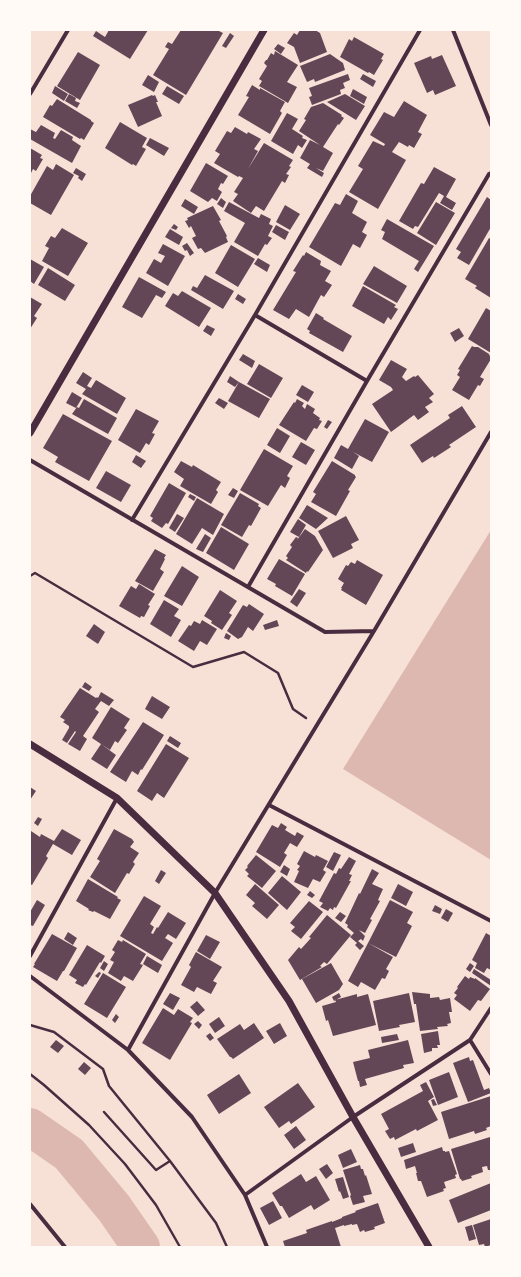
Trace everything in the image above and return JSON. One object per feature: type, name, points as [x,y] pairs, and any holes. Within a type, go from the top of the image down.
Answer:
[{"type":"street","points":[[30,94],[68,30]]},
{"type":"street","points":[[30,433],[264,30]]},
{"type":"street","points":[[132,520],[255,314],[420,30]]},
{"type":"street","points":[[453,30],[491,125]]},
{"type":"street","points":[[248,588],[491,172]]},
{"type":"street","points":[[255,314],[368,381]]},
{"type":"street","points":[[128,1050],[215,893],[374,631],[491,432]]},
{"type":"street","points":[[30,460],[325,632],[374,631]]},
{"type":"street","points":[[30,744],[117,798],[215,893],[289,1001],[353,1117],[429,1247]]},
{"type":"street","points":[[30,956],[117,798]]},
{"type":"street","points":[[269,805],[491,921]]},
{"type":"street","points":[[30,976],[128,1050],[192,1117],[245,1195],[267,1247]]},
{"type":"street","points":[[245,1195],[353,1117],[470,1040],[491,1008]]},
{"type":"street","points":[[470,1040],[491,1074]]},
{"type":"street","points":[[30,1204],[65,1247]]},
{"type":"path","points":[[30,576],[35,573],[193,667],[244,652],[278,673],[293,709],[317,726]]},
{"type":"path","points":[[30,1025],[54,1032],[103,1069],[109,1086],[170,1161],[216,1223],[227,1247]]},
{"type":"path","points":[[30,1074],[89,1125],[125,1164],[156,1205],[180,1247]]},
{"type":"path","points":[[104,1112],[156,1170],[170,1161]]},
{"type":"shaded area","points":[[491,530],[491,860],[343,769]]},
{"type":"building","points":[[109,30],[148,30],[130,59],[93,36],[96,31],[105,37]]},
{"type":"building","points":[[181,30],[217,30],[223,33],[186,95],[153,75],[169,49],[165,47],[168,42],[172,44]]},
{"type":"building","points":[[300,30],[315,30],[320,33],[327,52],[300,63],[294,47],[287,43],[294,33],[297,35]]},
{"type":"building","points":[[230,33],[234,36],[226,48],[222,46]]},
{"type":"building","points":[[354,37],[384,54],[381,59],[383,60],[374,75],[340,57],[349,39],[352,41]]},
{"type":"building","points":[[278,44],[285,48],[281,54],[274,49]]},
{"type":"building","points":[[275,51],[298,65],[287,82],[297,87],[288,103],[259,86],[262,81],[259,79],[267,66],[264,63],[271,53],[274,55]]},
{"type":"building","points":[[78,52],[100,65],[80,100],[57,86]]},
{"type":"building","points":[[330,54],[343,63],[345,70],[315,82],[314,79],[307,82],[300,66]]},
{"type":"building","points":[[442,55],[456,86],[435,95],[433,90],[427,93],[414,63],[431,56],[432,59]]},
{"type":"building","points":[[348,74],[350,80],[343,83],[345,88],[340,90],[341,94],[312,105],[309,97],[312,96],[309,88]]},
{"type":"building","points":[[363,74],[376,81],[373,87],[360,79]]},
{"type":"building","points":[[148,75],[159,82],[154,92],[142,85]]},
{"type":"building","points":[[252,85],[285,102],[280,111],[282,113],[270,134],[238,115],[249,97],[246,96]]},
{"type":"building","points":[[55,86],[68,94],[64,101],[52,93]]},
{"type":"building","points":[[167,86],[184,96],[179,104],[162,94]]},
{"type":"building","points":[[353,89],[367,97],[364,104],[350,96]]},
{"type":"building","points":[[69,94],[76,98],[75,101],[80,103],[77,108],[65,101]]},
{"type":"building","points":[[345,94],[365,106],[356,120],[327,102]]},
{"type":"building","points":[[155,95],[158,102],[156,102],[162,116],[138,127],[128,105]]},
{"type":"building","points":[[57,99],[94,123],[84,140],[43,117],[50,105],[52,106]]},
{"type":"building","points":[[404,101],[427,115],[418,132],[422,134],[414,148],[409,145],[408,147],[399,142],[392,152],[406,160],[378,209],[349,192],[363,169],[358,166],[373,141],[384,146],[385,144],[370,135],[384,112],[394,117]]},
{"type":"building","points":[[323,103],[342,115],[341,116],[344,118],[339,125],[338,124],[323,147],[333,153],[323,171],[316,168],[324,173],[322,177],[307,168],[310,164],[300,158],[310,140],[320,145],[299,131],[306,120],[304,119],[311,107]]},
{"type":"building","points":[[287,113],[298,119],[292,129],[303,136],[302,138],[307,140],[302,148],[298,145],[293,154],[271,141]]},
{"type":"building","points":[[120,122],[147,138],[142,147],[146,149],[136,166],[105,148]]},
{"type":"building","points":[[41,125],[55,133],[53,138],[55,139],[61,130],[73,137],[72,140],[81,146],[72,163],[30,139],[30,129],[36,132]]},
{"type":"building","points":[[235,127],[247,134],[248,132],[261,139],[254,149],[258,151],[248,169],[264,143],[293,160],[289,166],[291,167],[286,174],[289,175],[285,183],[282,181],[264,211],[256,206],[251,213],[233,201],[238,194],[234,192],[243,178],[238,177],[214,163],[220,154],[215,151],[227,131],[231,133]]},
{"type":"building","points":[[150,138],[169,148],[164,156],[146,145]]},
{"type":"building","points":[[30,148],[42,155],[40,158],[43,159],[36,171],[33,169],[30,175]]},
{"type":"building","points":[[206,163],[228,176],[223,184],[221,183],[218,189],[222,192],[217,201],[212,198],[208,202],[190,191]]},
{"type":"building","points":[[56,164],[74,175],[51,215],[30,203],[30,196],[47,166],[53,170]]},
{"type":"building","points":[[434,167],[456,179],[446,197],[456,203],[452,210],[440,203],[444,196],[439,193],[418,227],[415,226],[413,229],[399,221],[421,183],[424,184]]},
{"type":"building","points":[[76,168],[86,174],[82,181],[78,178],[79,176],[73,173]]},
{"type":"building","points":[[346,194],[358,201],[352,213],[367,222],[362,232],[367,235],[360,248],[353,244],[341,266],[309,247],[335,203],[340,205]]},
{"type":"building","points":[[487,197],[491,200],[491,227],[469,265],[457,258],[461,252],[456,249]]},
{"type":"building","points":[[221,198],[226,202],[223,208],[217,204]]},
{"type":"building","points":[[185,199],[198,207],[194,214],[181,206]]},
{"type":"building","points":[[229,202],[259,218],[261,214],[271,219],[269,224],[273,226],[268,236],[272,238],[267,245],[265,244],[258,256],[234,242],[245,223],[224,211]]},
{"type":"building","points":[[436,202],[455,213],[436,245],[417,233]]},
{"type":"building","points":[[285,205],[300,214],[290,230],[276,222]]},
{"type":"building","points":[[213,206],[221,220],[219,221],[227,236],[228,242],[205,253],[201,248],[198,249],[192,238],[196,236],[191,226],[189,228],[185,221],[188,220],[187,218]]},
{"type":"building","points":[[387,219],[434,246],[418,272],[414,269],[419,261],[382,239],[385,232],[381,230]]},
{"type":"building","points":[[174,224],[178,227],[176,230],[171,228]]},
{"type":"building","points":[[276,225],[289,232],[285,240],[272,232]]},
{"type":"building","points":[[62,228],[88,243],[68,276],[42,261],[49,248],[45,246],[51,236],[55,238]]},
{"type":"building","points":[[170,229],[183,237],[179,245],[165,237]]},
{"type":"building","points":[[489,238],[491,239],[491,298],[475,288],[477,286],[465,279]]},
{"type":"building","points":[[187,243],[194,253],[190,256],[187,250],[185,251],[182,246]]},
{"type":"building","points":[[163,244],[185,256],[168,286],[146,273],[154,259],[161,263],[165,256],[158,253]]},
{"type":"building","points":[[231,245],[255,259],[238,287],[215,273]]},
{"type":"building","points":[[306,252],[321,261],[320,265],[331,271],[325,281],[332,285],[324,297],[321,295],[309,317],[296,309],[289,319],[273,310],[296,272],[293,271]]},
{"type":"building","points":[[258,258],[270,265],[267,272],[254,264]]},
{"type":"building","points":[[30,259],[44,267],[34,284],[30,281]]},
{"type":"building","points":[[374,266],[407,286],[397,303],[363,284]]},
{"type":"building","points":[[48,268],[75,285],[65,301],[38,285]]},
{"type":"building","points":[[205,275],[234,291],[223,309],[191,290],[193,286],[197,288]]},
{"type":"building","points":[[139,277],[166,292],[162,298],[156,295],[142,318],[122,307]]},
{"type":"building","points":[[363,286],[396,305],[394,307],[398,309],[391,320],[388,317],[384,324],[352,306]]},
{"type":"building","points":[[182,291],[211,308],[199,327],[165,306],[173,293],[178,296]]},
{"type":"building","points":[[238,294],[246,299],[243,304],[235,299]]},
{"type":"building","points":[[30,297],[42,304],[34,316],[37,318],[30,329]]},
{"type":"building","points":[[486,308],[491,311],[491,353],[468,339]]},
{"type":"building","points":[[316,313],[324,318],[323,319],[352,336],[343,352],[309,333],[310,331],[307,329]]},
{"type":"building","points":[[207,325],[215,329],[211,336],[203,331]]},
{"type":"building","points":[[459,328],[464,336],[455,342],[450,333]]},
{"type":"building","points":[[472,346],[478,347],[489,354],[491,359],[480,377],[484,379],[480,386],[478,385],[469,400],[452,390],[460,377],[457,375],[460,370],[458,369]]},
{"type":"building","points":[[243,354],[255,361],[252,368],[239,360]]},
{"type":"building","points":[[391,360],[407,369],[402,377],[406,381],[418,375],[434,394],[429,398],[433,402],[425,407],[429,412],[418,420],[414,415],[391,432],[372,404],[393,390],[391,387],[379,380]]},
{"type":"building","points":[[259,364],[283,378],[271,398],[247,384]]},
{"type":"building","points":[[83,372],[92,378],[87,386],[91,388],[96,380],[126,398],[117,414],[82,394],[86,389],[76,383]]},
{"type":"building","points":[[230,376],[239,382],[235,387],[227,382]]},
{"type":"building","points":[[239,382],[270,399],[259,418],[228,401]]},
{"type":"building","points":[[302,385],[314,392],[308,402],[296,395]]},
{"type":"building","points":[[72,392],[82,398],[76,408],[66,403]]},
{"type":"building","points":[[219,398],[228,403],[224,409],[215,403]]},
{"type":"building","points":[[84,399],[117,418],[108,434],[72,414],[77,407],[79,408]]},
{"type":"building","points":[[297,399],[304,403],[302,406],[305,409],[307,404],[315,409],[313,413],[320,418],[319,420],[322,421],[317,429],[314,428],[306,441],[279,425]]},
{"type":"building","points":[[462,406],[476,427],[449,445],[451,447],[434,458],[433,456],[422,463],[410,445],[450,418],[448,415]]},
{"type":"building","points":[[136,409],[159,421],[152,433],[155,434],[149,445],[146,443],[140,453],[118,440]]},
{"type":"building","points":[[63,414],[112,441],[89,481],[55,462],[58,457],[43,448]]},
{"type":"building","points":[[365,419],[389,432],[372,462],[353,452],[359,456],[352,469],[334,458],[341,445],[348,449]]},
{"type":"building","points":[[328,420],[332,422],[327,429],[324,427]]},
{"type":"building","points":[[277,428],[290,436],[280,453],[267,445]]},
{"type":"building","points":[[301,442],[315,450],[306,465],[292,457]]},
{"type":"building","points":[[264,449],[293,466],[287,476],[290,478],[285,488],[281,485],[268,506],[240,490]]},
{"type":"building","points":[[136,455],[146,461],[141,468],[132,462]]},
{"type":"building","points":[[181,461],[192,467],[193,465],[221,482],[216,490],[218,492],[211,504],[180,486],[184,479],[174,472]]},
{"type":"building","points":[[332,461],[356,477],[336,516],[311,502],[316,494],[313,492]]},
{"type":"building","points":[[106,471],[131,485],[121,502],[96,488]]},
{"type":"building","points":[[169,483],[186,493],[168,524],[166,523],[162,528],[151,521],[153,518],[150,516]]},
{"type":"building","points":[[233,488],[238,491],[234,498],[228,495]]},
{"type":"building","points":[[240,493],[259,504],[258,506],[261,508],[251,526],[249,525],[242,537],[221,525]]},
{"type":"building","points":[[190,494],[196,497],[194,501],[188,497]]},
{"type":"building","points":[[197,498],[224,514],[213,535],[202,528],[192,544],[176,534]]},
{"type":"building","points":[[307,505],[328,518],[316,529],[299,518]]},
{"type":"building","points":[[177,514],[184,518],[175,532],[169,528]]},
{"type":"building","points":[[346,516],[359,540],[351,544],[353,548],[333,558],[318,531]]},
{"type":"building","points":[[298,519],[306,525],[299,537],[290,532]]},
{"type":"building","points":[[221,527],[249,544],[234,570],[206,553]]},
{"type":"building","points":[[305,529],[315,536],[323,550],[306,573],[286,560],[288,558],[286,556],[292,547],[290,545],[296,537],[298,538],[297,540]]},
{"type":"building","points":[[205,534],[211,538],[203,552],[196,549]]},
{"type":"building","points":[[155,549],[166,555],[160,569],[164,572],[153,591],[135,581]]},
{"type":"building","points":[[279,559],[305,574],[292,596],[275,586],[276,584],[267,579]]},
{"type":"building","points":[[357,560],[383,575],[366,605],[341,590],[344,583],[338,579],[346,565],[348,566],[351,562],[355,564]]},
{"type":"building","points":[[182,566],[199,577],[182,606],[164,596]]},
{"type":"building","points":[[139,584],[155,594],[148,605],[150,606],[144,617],[141,616],[140,618],[119,606],[131,586],[136,589]]},
{"type":"building","points":[[299,589],[306,593],[297,607],[290,602]]},
{"type":"building","points":[[220,590],[237,601],[229,613],[232,615],[222,630],[211,623],[212,621],[204,616]]},
{"type":"building","points":[[164,600],[179,609],[174,616],[181,620],[171,637],[150,624]]},
{"type":"building","points":[[249,604],[264,614],[253,631],[248,627],[242,637],[238,639],[227,631],[243,605],[247,607]]},
{"type":"building","points":[[202,620],[217,629],[207,645],[200,641],[194,651],[178,641],[189,625],[191,626],[194,621],[200,624]]},
{"type":"building","points":[[277,620],[279,626],[265,630],[263,625]]},
{"type":"building","points":[[94,624],[105,632],[98,644],[86,636]]},
{"type":"building","points":[[226,633],[231,636],[229,640],[224,638]]},
{"type":"building","points":[[85,682],[92,687],[89,691],[82,687]]},
{"type":"building","points":[[80,688],[96,698],[98,698],[101,692],[114,700],[109,706],[101,701],[95,709],[99,712],[83,736],[87,739],[80,751],[68,744],[76,732],[75,731],[67,743],[62,740],[69,726],[63,722],[65,720],[60,717]]},
{"type":"building","points":[[152,696],[170,707],[162,719],[145,709]]},
{"type":"building","points":[[111,707],[130,719],[124,728],[127,730],[118,743],[115,741],[110,750],[92,738]]},
{"type":"building","points":[[143,722],[164,735],[138,775],[132,771],[126,782],[110,772]]},
{"type":"building","points":[[170,736],[181,743],[178,748],[167,741]]},
{"type":"building","points":[[101,744],[116,755],[107,769],[91,759]]},
{"type":"building","points":[[166,744],[189,758],[164,798],[157,793],[152,801],[137,791]]},
{"type":"building","points":[[30,787],[36,791],[30,800]]},
{"type":"building","points":[[38,817],[42,819],[38,826],[34,823]]},
{"type":"building","points":[[281,823],[287,827],[285,830],[295,836],[297,832],[304,836],[297,847],[290,843],[284,853],[287,855],[280,867],[256,852],[272,825],[278,828]]},
{"type":"building","points":[[62,829],[81,840],[72,855],[53,844],[46,856],[48,858],[32,885],[30,884],[31,831],[40,837],[41,834],[54,841]]},
{"type":"building","points":[[114,829],[132,839],[134,842],[130,847],[139,853],[133,862],[135,864],[129,874],[127,873],[115,893],[90,877],[100,861],[97,859]]},
{"type":"building","points":[[304,851],[315,857],[316,855],[328,861],[323,870],[326,872],[320,882],[313,879],[308,888],[294,882],[299,871],[297,870],[300,866],[297,864]]},
{"type":"building","points":[[334,852],[341,855],[333,871],[326,867]]},
{"type":"building","points":[[256,855],[276,871],[262,888],[247,876],[249,874],[245,870]]},
{"type":"building","points":[[349,857],[356,861],[349,874],[352,875],[349,881],[351,881],[336,908],[334,907],[333,910],[330,908],[328,911],[320,907],[323,903],[319,901],[334,873],[336,874],[339,868],[341,869]]},
{"type":"building","points":[[284,865],[290,869],[287,876],[280,872]]},
{"type":"building","points":[[372,869],[379,873],[372,884],[383,889],[378,900],[380,901],[370,919],[372,920],[365,933],[359,930],[365,936],[363,941],[361,939],[358,941],[364,946],[360,950],[355,945],[357,943],[350,937],[354,933],[345,923]]},
{"type":"building","points":[[161,870],[166,873],[159,884],[155,881]]},
{"type":"building","points":[[282,876],[301,892],[287,910],[268,893]]},
{"type":"building","points":[[88,879],[121,900],[110,919],[94,911],[88,910],[89,909],[76,901]]},
{"type":"building","points":[[255,884],[279,905],[267,919],[252,906],[255,903],[246,895]]},
{"type":"building","points":[[398,884],[413,892],[406,906],[391,898]]},
{"type":"building","points":[[310,891],[315,895],[312,898],[307,895]]},
{"type":"building","points":[[144,896],[161,906],[150,924],[154,927],[151,933],[153,934],[157,927],[158,928],[168,912],[186,923],[176,939],[168,934],[165,938],[173,943],[162,961],[120,936]]},
{"type":"building","points":[[37,900],[45,905],[33,926],[30,925],[30,912]]},
{"type":"building","points":[[390,900],[413,912],[407,923],[412,926],[396,957],[368,943]]},
{"type":"building","points":[[309,901],[323,912],[301,939],[291,931],[295,927],[290,923]]},
{"type":"building","points":[[435,905],[442,909],[440,914],[432,911]]},
{"type":"building","points":[[446,909],[453,913],[448,922],[441,918]]},
{"type":"building","points":[[340,912],[346,916],[341,922],[335,918]]},
{"type":"building","points":[[327,915],[351,935],[327,964],[324,962],[320,966],[322,967],[300,980],[288,960],[299,947],[301,949],[311,938],[309,937]]},
{"type":"building","points":[[68,932],[77,938],[73,945],[64,939]]},
{"type":"building","points":[[486,933],[491,936],[491,970],[487,968],[484,973],[475,968],[477,963],[472,960]]},
{"type":"building","points":[[52,934],[77,948],[57,981],[33,967]]},
{"type":"building","points":[[206,935],[220,942],[210,959],[197,951]]},
{"type":"building","points":[[118,940],[122,942],[123,940],[146,954],[140,964],[143,965],[133,981],[124,976],[121,981],[108,973],[114,962],[110,960],[115,952],[112,950]]},
{"type":"building","points":[[368,943],[393,957],[386,969],[389,971],[385,979],[382,978],[375,990],[361,982],[358,987],[348,981]]},
{"type":"building","points":[[87,945],[105,956],[86,985],[85,984],[83,987],[75,983],[77,980],[69,975]]},
{"type":"building","points":[[196,952],[222,967],[213,981],[217,983],[211,994],[197,987],[194,992],[181,985],[191,967],[189,965]]},
{"type":"building","points":[[147,956],[162,965],[158,973],[143,964]]},
{"type":"building","points":[[104,961],[108,964],[104,971],[100,968]]},
{"type":"building","points":[[331,963],[343,984],[339,990],[316,1003],[302,979]]},
{"type":"building","points":[[470,963],[474,966],[470,972],[466,969]]},
{"type":"building","points":[[474,969],[491,980],[491,986],[472,973]]},
{"type":"building","points":[[99,972],[101,973],[98,978],[95,976]]},
{"type":"building","points":[[103,973],[126,987],[107,1018],[84,1004]]},
{"type":"building","points":[[465,976],[469,979],[470,977],[475,978],[490,989],[481,1001],[478,1000],[470,1011],[454,999],[457,995],[454,993]]},
{"type":"building","points":[[412,992],[430,994],[430,998],[439,997],[440,1000],[450,998],[452,1012],[449,1012],[451,1023],[447,1024],[448,1026],[437,1027],[438,1029],[420,1031],[416,1004],[414,1004]]},
{"type":"building","points":[[170,993],[180,998],[173,1010],[163,1004]]},
{"type":"building","points":[[339,993],[341,997],[334,1001],[332,997]]},
{"type":"building","points":[[409,993],[415,1022],[399,1025],[400,1027],[379,1031],[373,1001]]},
{"type":"building","points":[[357,994],[357,997],[368,994],[376,1025],[333,1036],[328,1020],[326,1021],[322,1006],[336,1002],[335,1000]]},
{"type":"building","points":[[197,1001],[205,1010],[198,1016],[190,1007]]},
{"type":"building","points":[[163,1008],[174,1015],[178,1009],[193,1018],[190,1022],[192,1023],[170,1060],[142,1043]]},
{"type":"building","points":[[116,1014],[119,1017],[115,1023],[112,1020]]},
{"type":"building","points":[[219,1017],[225,1026],[215,1033],[209,1024]]},
{"type":"building","points":[[198,1021],[202,1025],[199,1029],[194,1024]]},
{"type":"building","points":[[254,1023],[264,1038],[233,1059],[217,1039],[240,1024],[244,1030]]},
{"type":"building","points":[[280,1023],[287,1036],[274,1044],[266,1031]]},
{"type":"building","points":[[438,1031],[440,1045],[437,1045],[438,1048],[432,1048],[432,1051],[424,1053],[421,1034]]},
{"type":"building","points":[[210,1033],[214,1038],[210,1041],[206,1036]]},
{"type":"building","points":[[397,1034],[399,1040],[382,1043],[381,1037]]},
{"type":"building","points":[[56,1040],[64,1046],[58,1053],[50,1047]]},
{"type":"building","points":[[408,1040],[414,1063],[403,1065],[404,1068],[365,1079],[367,1085],[360,1087],[353,1062],[370,1058],[368,1050]]},
{"type":"building","points":[[469,1057],[470,1061],[473,1060],[484,1090],[489,1088],[491,1093],[468,1102],[453,1063]]},
{"type":"building","points":[[84,1062],[91,1068],[85,1075],[78,1069]]},
{"type":"building","points":[[449,1072],[458,1097],[438,1105],[429,1080]]},
{"type":"building","points":[[239,1074],[251,1093],[219,1114],[207,1095]]},
{"type":"building","points":[[426,1082],[434,1097],[428,1101],[438,1120],[395,1140],[394,1137],[390,1139],[385,1131],[389,1129],[381,1114],[423,1091],[420,1085]]},
{"type":"building","points":[[298,1083],[315,1107],[291,1124],[289,1121],[279,1128],[264,1107]]},
{"type":"building","points":[[491,1096],[491,1126],[486,1128],[487,1130],[475,1134],[474,1131],[449,1139],[441,1112]]},
{"type":"building","points":[[434,1099],[437,1105],[433,1106],[431,1100]]},
{"type":"building","points":[[296,1126],[306,1140],[294,1149],[284,1135]]},
{"type":"building","points":[[490,1137],[491,1170],[488,1170],[487,1166],[482,1167],[483,1172],[462,1181],[460,1179],[451,1149]]},
{"type":"building","points":[[413,1143],[416,1152],[401,1157],[398,1148]]},
{"type":"building","points":[[442,1147],[443,1151],[449,1151],[457,1174],[455,1175],[456,1178],[444,1182],[446,1188],[443,1189],[444,1191],[427,1197],[421,1181],[418,1181],[415,1166],[406,1169],[404,1160]]},
{"type":"building","points":[[351,1149],[357,1162],[343,1168],[338,1155]]},
{"type":"building","points":[[327,1164],[333,1173],[326,1179],[319,1169]]},
{"type":"building","points":[[360,1165],[365,1176],[366,1175],[372,1194],[363,1196],[365,1202],[353,1205],[343,1170]]},
{"type":"building","points":[[301,1174],[306,1182],[316,1176],[330,1200],[314,1210],[311,1205],[289,1218],[272,1193]]},
{"type":"building","points":[[343,1177],[349,1197],[343,1199],[335,1179]]},
{"type":"building","points":[[491,1183],[491,1210],[458,1223],[449,1200]]},
{"type":"building","points":[[273,1201],[282,1218],[269,1225],[260,1208]]},
{"type":"building","points":[[378,1203],[385,1223],[374,1227],[375,1229],[365,1232],[364,1230],[360,1232],[357,1224],[344,1225],[335,1228],[341,1247],[285,1247],[283,1241],[307,1233],[306,1230],[332,1222],[356,1212],[355,1211]]},
{"type":"building","points":[[491,1219],[491,1245],[485,1247],[484,1244],[479,1245],[473,1225]]},
{"type":"building","points":[[472,1225],[476,1239],[469,1241],[465,1227]]},
{"type":"waterway","points":[[30,1127],[69,1154],[114,1208],[141,1247]]}]
